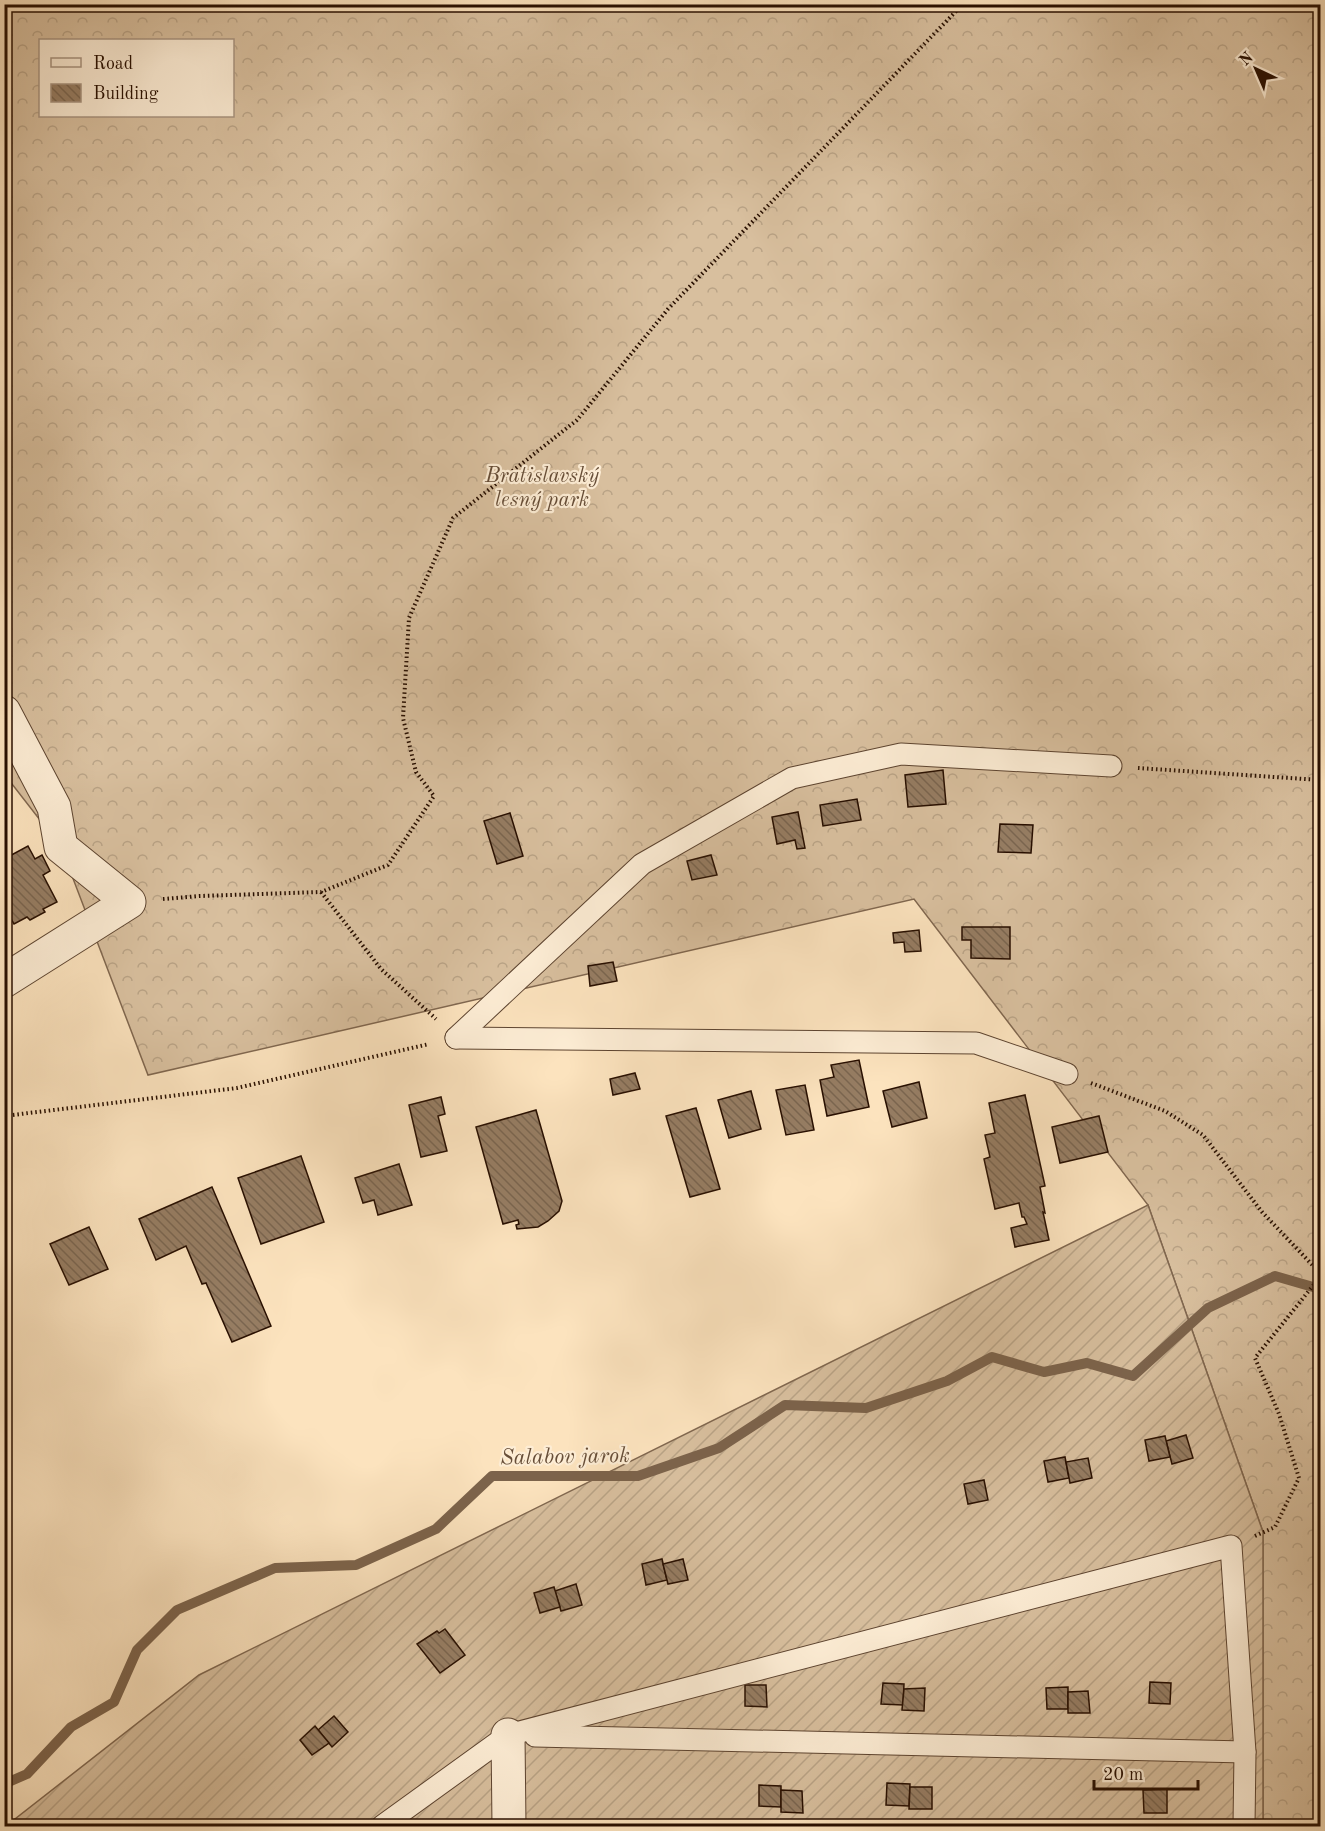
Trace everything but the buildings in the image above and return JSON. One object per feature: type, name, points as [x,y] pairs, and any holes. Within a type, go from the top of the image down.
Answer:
[{"type":"street","points":[[4,712],[54,807],[61,847],[129,902],[4,981]]},
{"type":"street","points":[[508,1735],[509,1827]]},
{"type":"lane","points":[[456,1038],[642,864],[792,778],[901,754],[1111,766]]},
{"type":"lane","points":[[456,1038],[976,1043],[1067,1074]]},
{"type":"lane","points":[[382,1827],[508,1735],[1230,1546],[1245,1752],[1244,1827]]},
{"type":"lane","points":[[508,1735],[1245,1752]]},
{"type":"path","points":[[129,902],[200,896],[321,892],[388,865],[434,796],[416,772],[403,718],[409,618],[453,518],[577,420],[668,309],[963,4]]},
{"type":"path","points":[[1111,766],[1320,780]]},
{"type":"path","points":[[321,892],[381,969],[456,1038]]},
{"type":"path","points":[[4,1116],[237,1088],[456,1038]]},
{"type":"path","points":[[1067,1074],[1166,1111],[1203,1134],[1262,1212],[1320,1275],[1255,1358],[1279,1414],[1299,1478],[1275,1527],[1230,1546]]},
{"type":"green space","name":"Bratislavský lesný park","points":[[5,5],[1320,5],[1320,1826],[1263,1826],[1263,1532],[1148,1205],[914,899],[148,1075],[61,847],[5,775]]},
{"type":"green space","points":[[1148,1205],[1263,1532],[1263,1826],[6,1826],[199,1675]]},
{"type":"waterway","name":"Salabov jarok","points":[[4,1784],[27,1774],[71,1727],[114,1702],[137,1650],[177,1610],[275,1568],[356,1565],[436,1529],[492,1476],[638,1476],[719,1448],[785,1405],[866,1408],[947,1381],[992,1357],[1044,1372],[1087,1363],[1133,1376],[1208,1308],[1275,1276],[1320,1289]]}]
